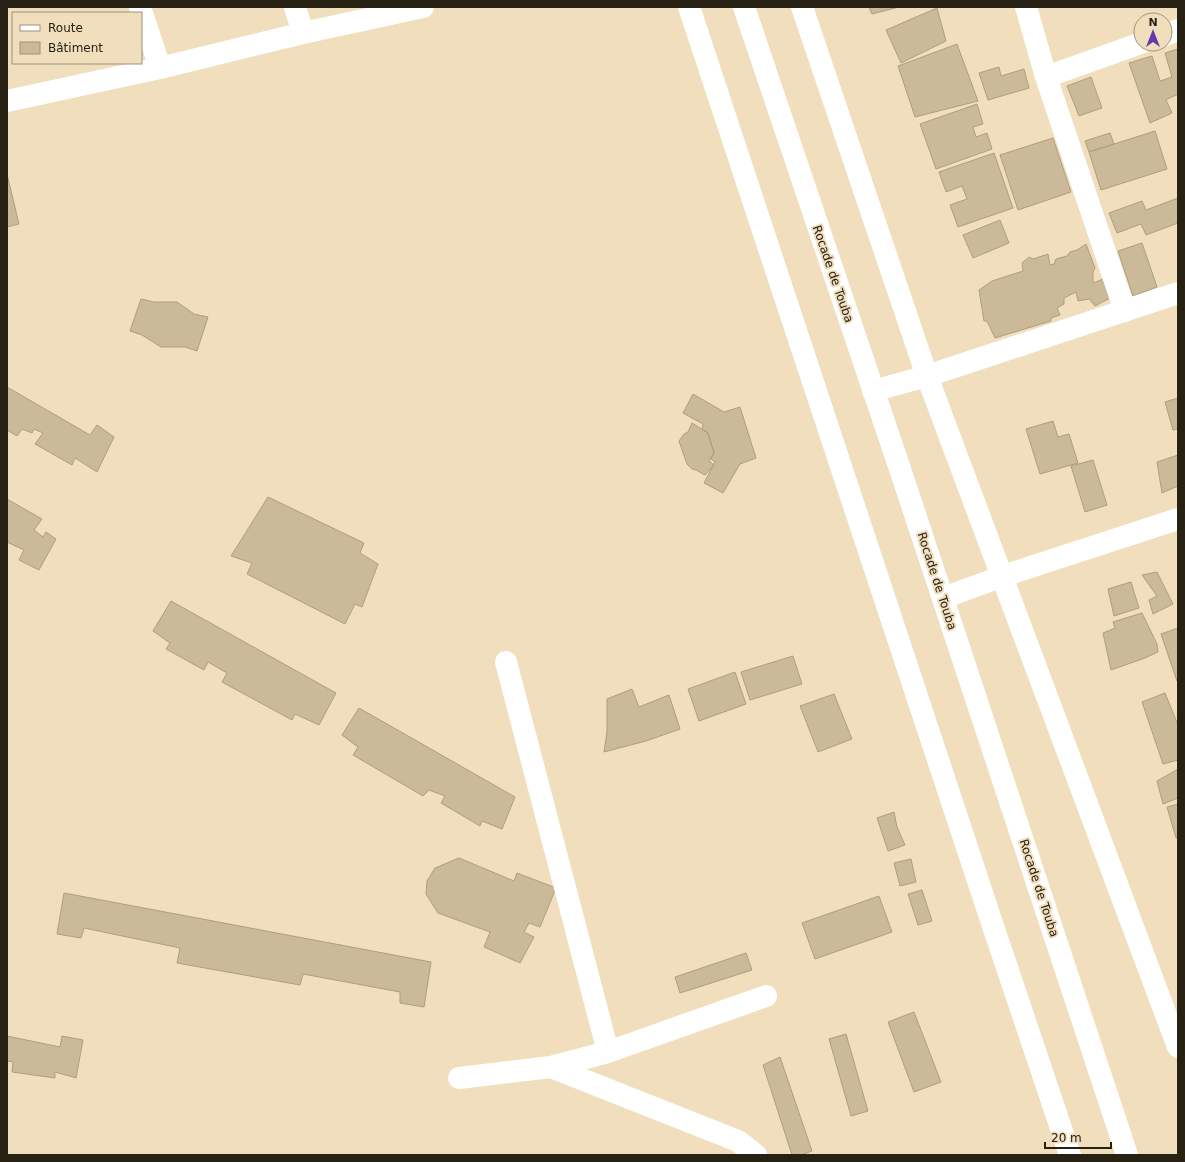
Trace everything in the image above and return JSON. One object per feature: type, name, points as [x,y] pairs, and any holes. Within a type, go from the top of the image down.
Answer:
[{"type":"street","points":[[295,7],[303,33]]},
{"type":"street","points":[[7,101],[160,68],[303,33],[422,7]]},
{"type":"street","points":[[689,7],[1070,1155]]},
{"type":"street","name":"Rocade de Touba","points":[[744,7],[874,391],[1127,1155]]},
{"type":"street","points":[[802,7],[927,376],[1178,1047]]},
{"type":"street","points":[[1026,7],[1046,77],[1125,311]]},
{"type":"street","points":[[142,13],[160,68]]},
{"type":"street","points":[[1046,77],[1133,46]]},
{"type":"street","points":[[874,391],[927,376],[1178,294]]},
{"type":"street","points":[[943,598],[1003,576],[1178,519]]},
{"type":"street","points":[[506,662],[608,1052]]},
{"type":"street","points":[[459,1078],[551,1066],[608,1052],[766,996]]},
{"type":"street","points":[[551,1066],[738,1141],[756,1155]]},
{"type":"building","points":[[869,7],[899,7],[872,14]]},
{"type":"building","points":[[937,8],[946,41],[901,63],[886,30]]},
{"type":"building","points":[[957,44],[978,101],[915,117],[898,66]]},
{"type":"building","points":[[1178,49],[1178,94],[1166,100],[1172,113],[1150,123],[1129,63],[1152,56],[1160,81],[1172,77],[1165,53],[1173,52],[1173,51]]},
{"type":"building","points":[[999,67],[1001,76],[1024,69],[1029,88],[988,100],[979,73]]},
{"type":"building","points":[[1091,77],[1102,108],[1079,116],[1067,86]]},
{"type":"building","points":[[977,104],[983,124],[973,127],[976,137],[987,133],[992,149],[936,169],[920,124]]},
{"type":"building","points":[[1155,131],[1167,169],[1101,190],[1089,152]]},
{"type":"building","points":[[1110,133],[1114,144],[1089,152],[1085,141]]},
{"type":"building","points":[[1053,138],[1071,192],[1018,210],[1000,155]]},
{"type":"building","points":[[994,153],[1013,208],[958,227],[950,205],[967,199],[962,186],[946,192],[939,172]]},
{"type":"building","points":[[7,174],[19,224],[7,227]]},
{"type":"building","points":[[1178,198],[1178,223],[1146,235],[1141,224],[1117,233],[1109,213],[1142,201],[1146,210]]},
{"type":"building","points":[[1000,220],[1009,243],[973,258],[963,235]]},
{"type":"building","points":[[1142,243],[1157,287],[1133,296],[1118,251]]},
{"type":"building","points":[[1086,244],[1095,268],[1093,272],[1093,283],[1103,279],[1110,298],[1095,306],[1089,299],[1078,301],[1076,292],[1064,298],[1064,304],[1057,308],[1060,315],[1051,318],[1051,321],[995,338],[987,321],[984,321],[979,290],[992,281],[1023,271],[1022,263],[1029,257],[1033,259],[1048,254],[1050,265],[1054,264],[1056,259],[1067,256],[1070,252],[1077,250]]},
{"type":"building","points":[[141,299],[154,302],[177,302],[194,314],[208,317],[197,351],[185,347],[161,347],[142,335],[130,331]]},
{"type":"building","points":[[7,387],[90,435],[97,425],[114,437],[97,472],[75,458],[72,465],[35,444],[43,433],[34,429],[32,433],[22,429],[17,436],[7,430]]},
{"type":"building","points":[[693,394],[724,412],[740,407],[756,458],[740,464],[723,493],[704,483],[715,462],[711,459],[714,453],[708,433],[702,429],[703,424],[683,413]]},
{"type":"building","points":[[1178,398],[1178,429],[1173,430],[1165,402]]},
{"type":"building","points":[[1053,421],[1058,437],[1069,434],[1078,463],[1040,474],[1026,429]]},
{"type":"building","points":[[692,423],[708,433],[714,453],[709,461],[714,465],[705,475],[692,469],[687,464],[679,441],[684,434],[688,432]]},
{"type":"building","points":[[1178,455],[1178,486],[1162,493],[1157,462]]},
{"type":"building","points":[[1093,460],[1107,505],[1085,512],[1071,466]]},
{"type":"building","points":[[268,497],[364,543],[360,553],[378,564],[362,607],[355,604],[345,624],[247,574],[252,563],[231,556]]},
{"type":"building","points":[[7,499],[42,519],[34,530],[43,537],[46,532],[56,539],[39,570],[19,560],[24,550],[7,542]]},
{"type":"building","points":[[1157,572],[1173,604],[1153,614],[1149,600],[1157,596],[1142,575]]},
{"type":"building","points":[[1131,582],[1139,608],[1114,616],[1108,589]]},
{"type":"building","points":[[171,601],[336,693],[319,725],[295,714],[292,720],[222,682],[227,673],[208,662],[204,670],[166,649],[170,643],[153,631]]},
{"type":"building","points":[[1142,613],[1157,644],[1158,652],[1111,670],[1103,633],[1115,628],[1113,622]]},
{"type":"building","points":[[1178,628],[1178,681],[1177,681],[1161,634]]},
{"type":"building","points":[[793,656],[802,684],[750,700],[741,672]]},
{"type":"building","points":[[735,672],[746,704],[699,721],[688,689]]},
{"type":"building","points":[[632,689],[639,707],[669,695],[680,729],[646,741],[604,752],[607,732],[607,699]]},
{"type":"building","points":[[1165,693],[1178,725],[1178,760],[1163,764],[1142,702]]},
{"type":"building","points":[[834,694],[852,739],[818,752],[800,706]]},
{"type":"building","points":[[359,708],[515,797],[502,829],[482,821],[480,826],[441,803],[445,796],[429,790],[423,796],[353,755],[358,747],[342,735]]},
{"type":"building","points":[[1178,769],[1178,798],[1163,804],[1157,781]]},
{"type":"building","points":[[1178,804],[1178,838],[1176,838],[1167,807]]},
{"type":"building","points":[[894,812],[897,827],[905,845],[888,851],[877,818]]},
{"type":"building","points":[[459,858],[514,881],[517,873],[556,888],[540,927],[529,923],[524,932],[534,937],[520,963],[484,947],[490,932],[438,913],[426,894],[427,881],[435,868]]},
{"type":"building","points":[[911,859],[916,882],[900,886],[894,863]]},
{"type":"building","points":[[922,890],[932,921],[918,925],[908,894]]},
{"type":"building","points":[[64,893],[431,962],[424,1007],[400,1003],[400,992],[303,974],[300,985],[177,963],[180,948],[84,928],[81,938],[57,934]]},
{"type":"building","points":[[879,896],[892,932],[815,959],[802,923]]},
{"type":"building","points":[[746,953],[752,970],[680,993],[675,977]]},
{"type":"building","points":[[914,1012],[941,1082],[914,1092],[888,1022]]},
{"type":"building","points":[[846,1034],[868,1111],[851,1116],[829,1039]]},
{"type":"building","points":[[7,1036],[60,1047],[62,1036],[83,1040],[76,1078],[55,1072],[55,1078],[12,1072],[13,1062],[7,1061]]},
{"type":"building","points":[[780,1057],[812,1151],[801,1155],[792,1155],[763,1065]]}]
